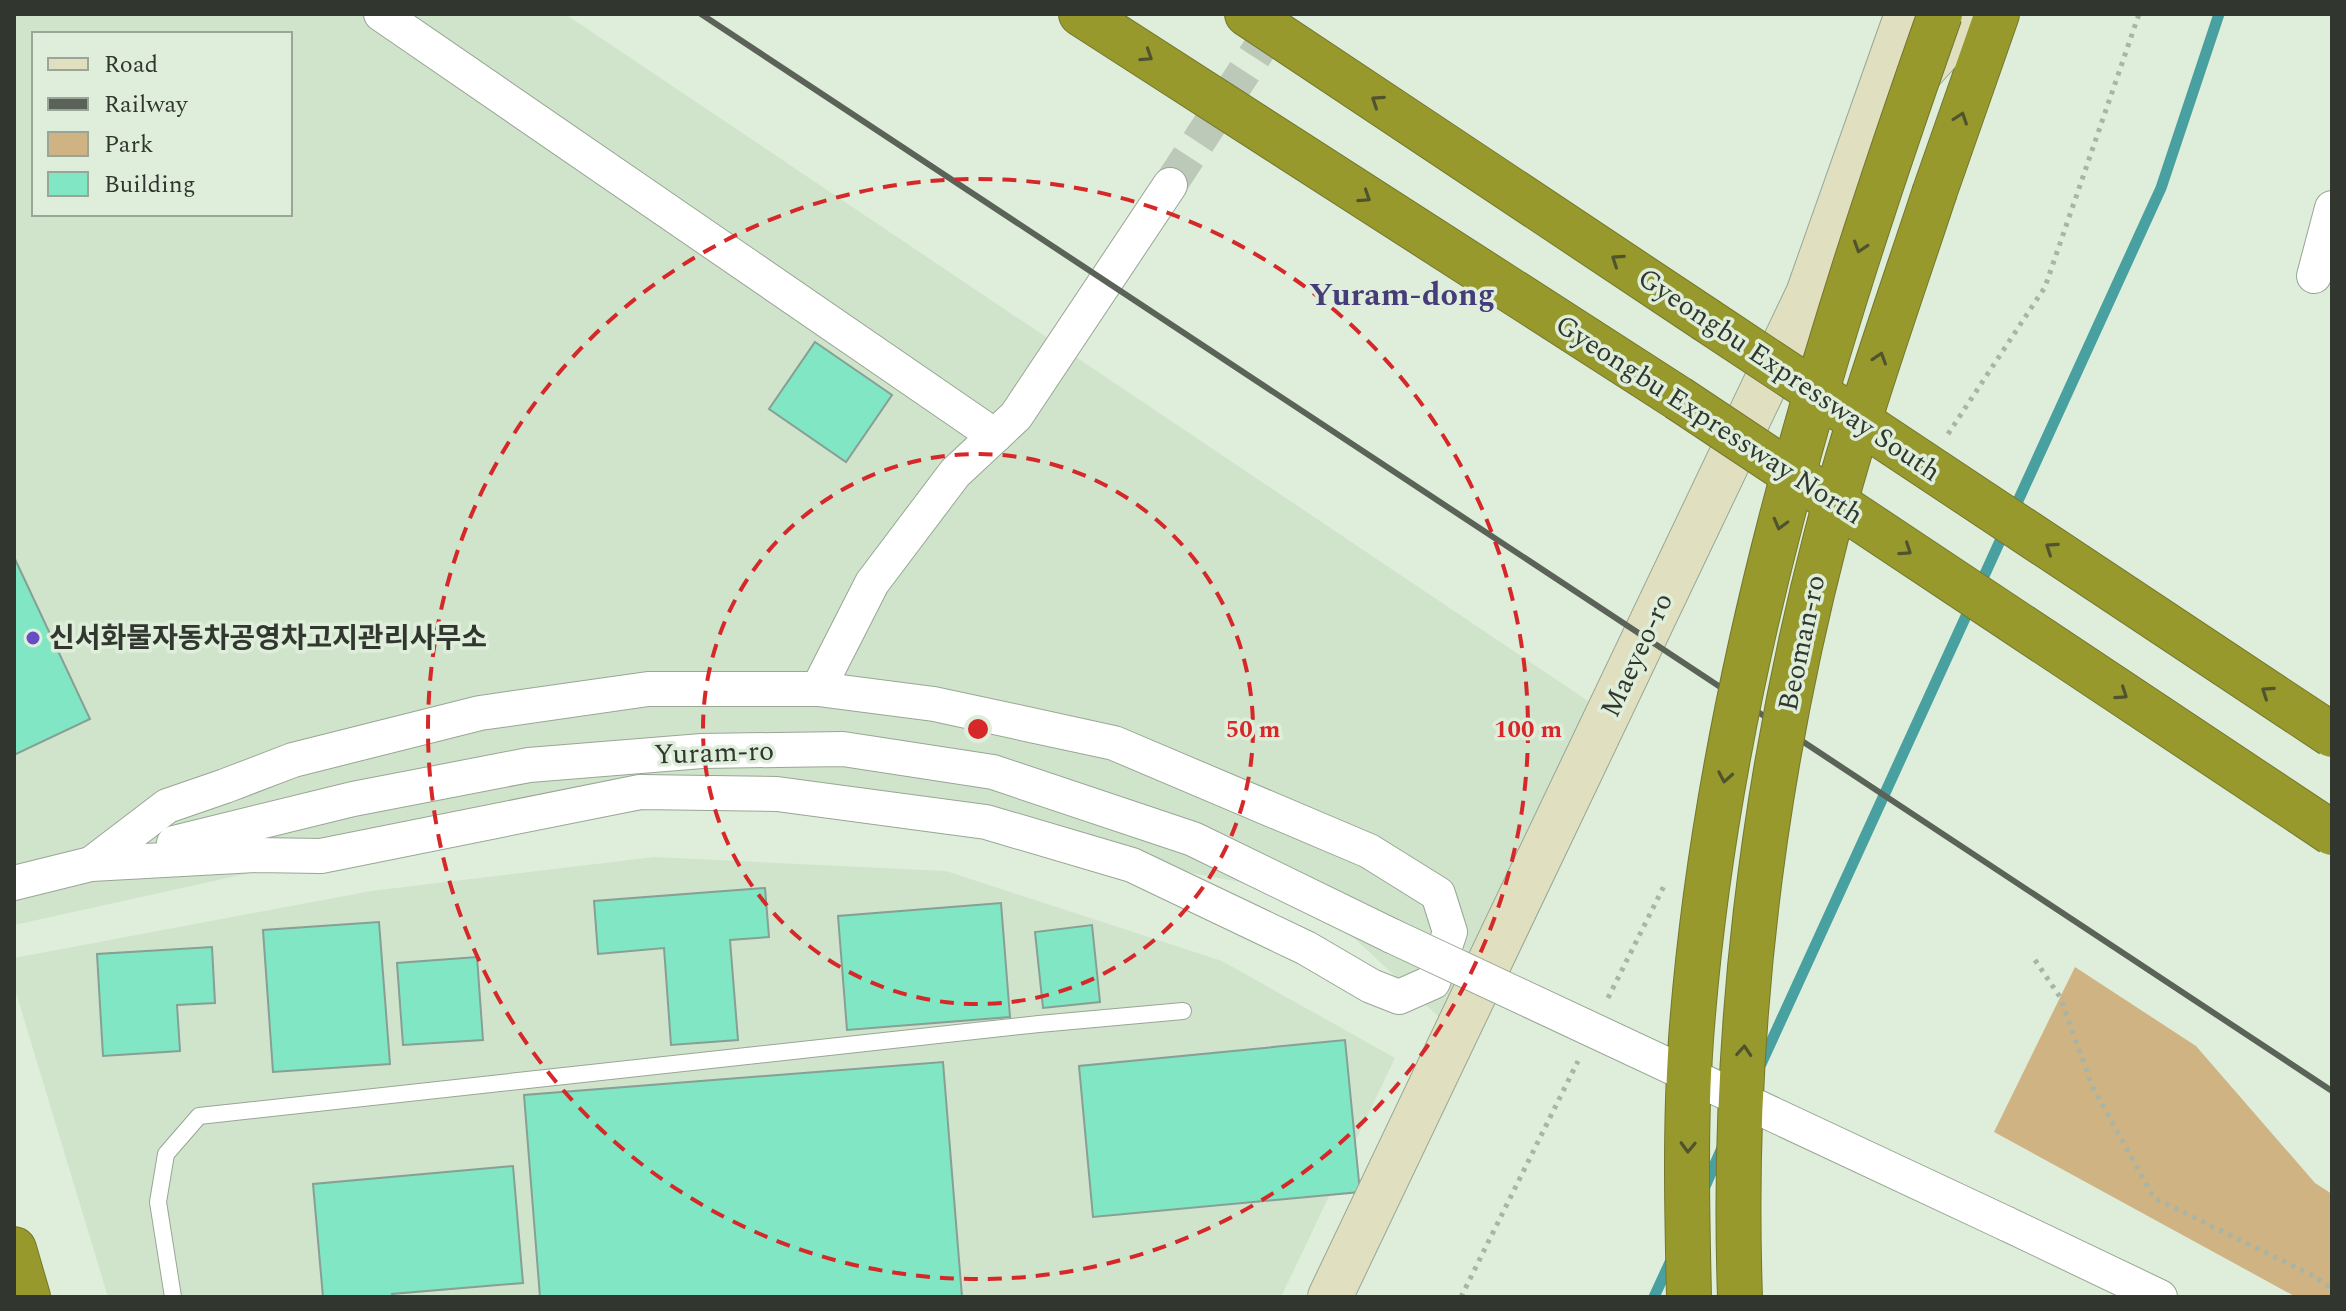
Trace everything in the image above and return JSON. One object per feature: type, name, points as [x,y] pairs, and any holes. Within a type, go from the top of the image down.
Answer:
[{"type":"highway","name":"Gyeongbu Expressway North","points":[[1081,14],[1678,398],[2332,833]]},
{"type":"highway","name":"Gyeongbu Expressway South","points":[[1247,14],[2332,735]]},
{"type":"highway","name":"Beoman-ro","points":[[1689,1297],[1687,1189],[1691,1041],[1716,827],[1736,718],[1759,607],[1805,427],[1884,173],[1940,14]]},
{"type":"highway","name":"Beoman-ro","points":[[1740,1297],[1740,1142],[1747,1002],[1757,903],[1785,716],[1850,449],[1997,14]]},
{"type":"highway","points":[[14,1249],[28,1297]]},
{"type":"street","points":[[381,14],[995,436]]},
{"type":"street","points":[[1848,180],[1907,14]]},
{"type":"street","points":[[1848,180],[1915,79],[1974,14]]},
{"type":"street","name":"Maeyeo-ro","points":[[1330,1297],[1808,294],[1848,180]]},
{"type":"street","points":[[818,689],[872,583],[955,473],[1016,416],[1170,185]]},
{"type":"street","points":[[2314,276],[2332,208]]},
{"type":"street","points":[[648,689],[818,689],[934,704],[1114,743],[1369,851],[1438,894],[1450,932],[1433,982],[1399,997],[1371,986],[1306,948],[1132,865],[986,822],[777,794],[640,792],[321,856],[256,855],[91,864],[167,806],[293,760],[480,713],[648,689]]},
{"type":"street","name":"Yuram-ro","points":[[14,883],[353,799],[529,765],[702,751],[843,749],[993,772],[1193,839],[1392,936],[2160,1297]]},
{"type":"lane","points":[[173,1297],[158,1202],[166,1154],[199,1116],[1183,1011]]},
{"type":"path","points":[[2035,960],[2060,997],[2093,1088],[2154,1198],[2314,1276],[2332,1289]]},
{"type":"shaded area","points":[[14,14],[565,14],[1609,715],[1456,1033],[1308,895],[777,794],[392,842],[14,925]]},
{"type":"shaded area","points":[[654,857],[946,871],[1222,961],[1395,1058],[1281,1297],[108,1297],[14,986],[14,958],[371,891]]},
{"type":"green space","points":[[2075,967],[2196,1046],[2315,1183],[2332,1194],[2332,1297],[2296,1297],[1994,1132]]},
{"type":"building","points":[[815,342],[892,395],[846,462],[769,409]]},
{"type":"building","name":"신서화물자동차공영차고지관리사무소","points":[[14,557],[90,719],[14,755]]},
{"type":"building","points":[[765,888],[769,937],[730,940],[738,1040],[671,1045],[664,948],[598,954],[594,901]]},
{"type":"building","points":[[1001,903],[1010,1017],[847,1030],[838,916]]},
{"type":"building","points":[[379,922],[390,1064],[273,1072],[263,930]]},
{"type":"building","points":[[1092,925],[1100,1002],[1043,1008],[1035,932]]},
{"type":"building","points":[[212,947],[215,1003],[177,1005],[180,1051],[103,1056],[97,954]]},
{"type":"building","points":[[477,957],[483,1040],[403,1045],[397,963]]},
{"type":"building","points":[[1345,1040],[1360,1192],[1093,1217],[1079,1066]]},
{"type":"building","points":[[943,1062],[962,1297],[540,1297],[524,1095]]},
{"type":"building","points":[[513,1166],[523,1283],[392,1294],[393,1297],[323,1297],[313,1184]]},
{"type":"waterway","points":[[2012,514],[2161,188],[2219,14]]},
{"type":"waterway","points":[[1979,587],[2005,530]]},
{"type":"waterway","points":[[1761,1064],[1972,603]]},
{"type":"waterway","points":[[1703,1191],[1722,1148]]},
{"type":"waterway","points":[[1654,1297],[1672,1258]]},
{"type":"tunnel","points":[[1170,185],[1282,14]]},
{"type":"railway","points":[[701,14],[2332,1091]]},
{"type":"place","name":"신서화물자동차공영차고지관리사무소","points":[[33,638]]},
{"type":"district","name":"Yuram-dong","points":[[1402,295]]}]
